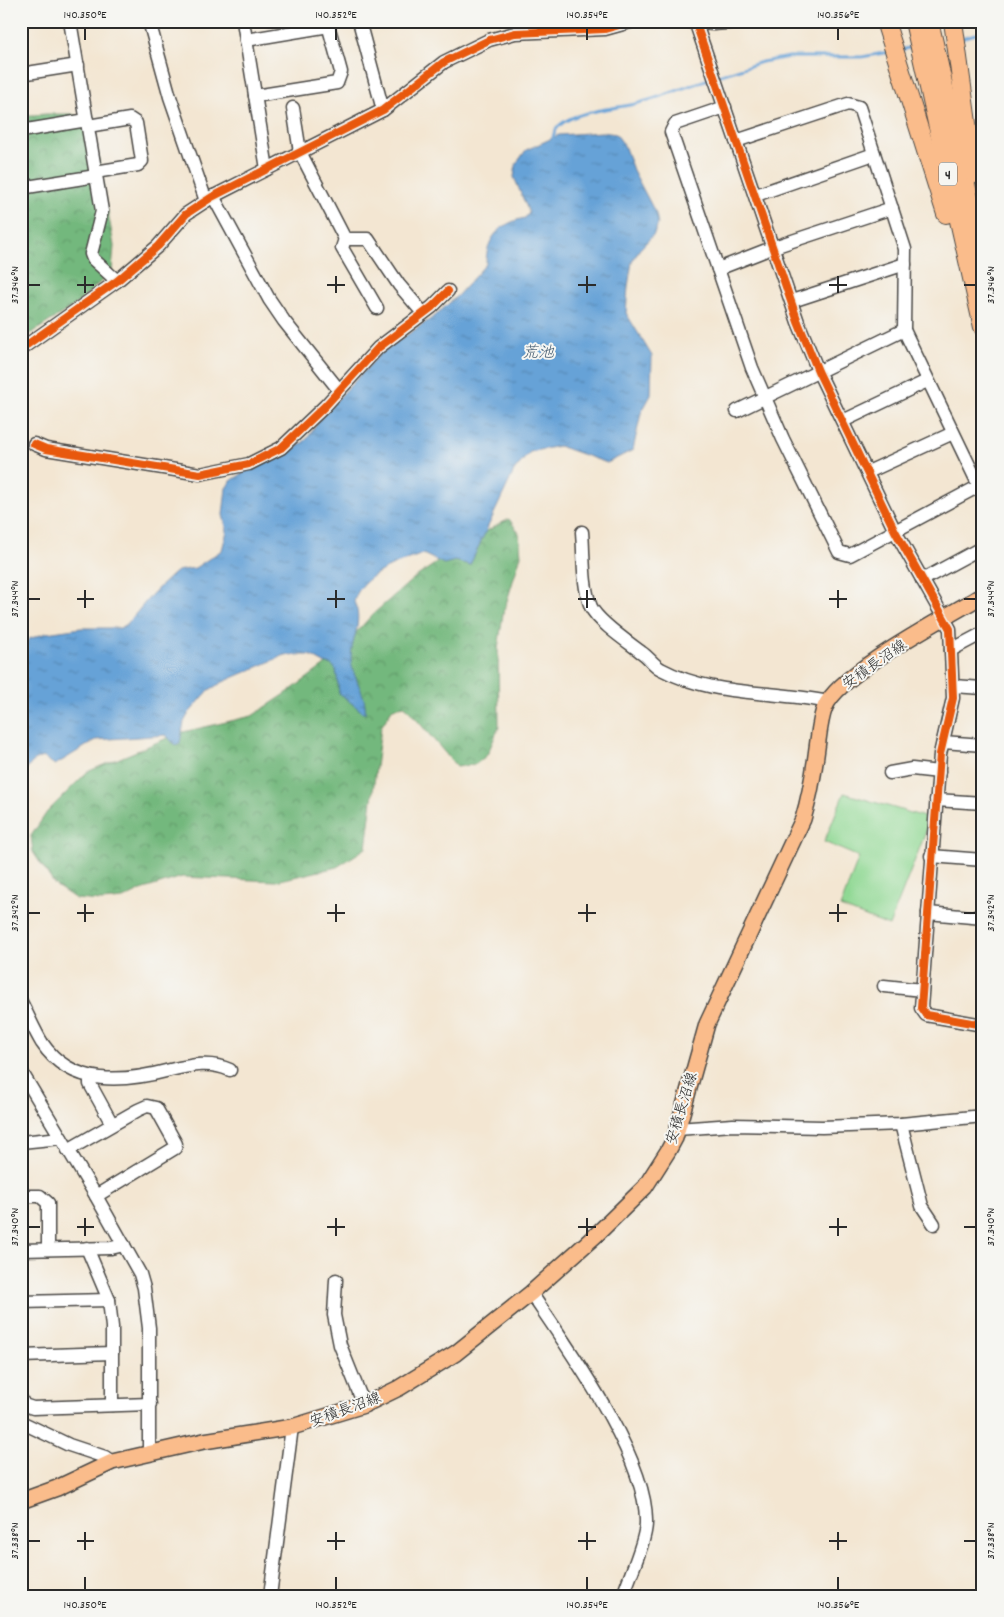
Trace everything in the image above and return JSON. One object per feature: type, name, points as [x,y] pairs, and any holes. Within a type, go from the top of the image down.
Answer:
[{"type":"highway","points":[[885,21],[968,286],[979,309]]},
{"type":"highway","name":"4","points":[[914,21],[983,326]]},
{"type":"highway","name":"4","points":[[929,21],[983,260]]},
{"type":"highway","points":[[953,21],[971,154],[983,221]]},
{"type":"main road","name":"安積長沼線","points":[[21,1502],[57,1488],[112,1462],[204,1441],[292,1427],[364,1405],[399,1388],[456,1353],[531,1293],[596,1235],[645,1187],[668,1151],[677,1129],[707,1024],[803,819],[822,722],[828,702],[834,692],[855,674],[983,595]]},
{"type":"street","points":[[70,21],[102,218],[91,254],[93,259],[117,281]]},
{"type":"street","points":[[149,21],[170,97],[210,198],[269,299],[284,321],[340,390]]},
{"type":"street","points":[[243,21],[267,169]]},
{"type":"street","points":[[359,21],[383,110]]},
{"type":"street","points":[[21,349],[117,281],[158,246],[186,214],[210,198],[383,110],[432,70],[456,55],[489,40],[515,33],[606,28],[634,21]]},
{"type":"street","points":[[682,21],[752,21]]},
{"type":"street","points":[[696,22],[736,141],[818,371],[895,531],[950,630],[953,698],[939,769],[921,1008],[926,1015],[983,1025]]},
{"type":"street","points":[[246,40],[328,24],[341,72],[337,83],[255,96]]},
{"type":"street","points":[[21,74],[78,64]]},
{"type":"street","points":[[725,107],[675,124],[671,132],[752,368],[839,552],[850,555],[981,490],[904,330],[904,244],[859,107],[850,104],[736,141]]},
{"type":"street","points":[[293,108],[300,152],[345,239],[342,248],[377,308]]},
{"type":"street","points":[[21,131],[130,119],[136,123],[142,161],[138,165],[21,188]]},
{"type":"street","points":[[756,195],[874,154]]},
{"type":"street","points":[[718,268],[774,247],[892,208]]},
{"type":"street","points":[[345,239],[368,240],[398,285],[423,312]]},
{"type":"street","points":[[792,301],[905,264]]},
{"type":"street","points":[[34,444],[54,450],[210,474],[249,464],[281,448],[340,390],[378,348],[432,307],[448,291]]},
{"type":"street","points":[[737,411],[904,330]]},
{"type":"street","points":[[842,421],[927,381]]},
{"type":"street","points":[[868,472],[953,433]]},
{"type":"street","points":[[582,532],[588,596],[592,609],[624,641],[642,652],[656,666],[678,676],[717,688],[828,702]]},
{"type":"street","points":[[922,580],[983,547]]},
{"type":"street","points":[[950,650],[983,633]]},
{"type":"street","points":[[953,686],[983,688]]},
{"type":"street","points":[[943,742],[983,745]]},
{"type":"street","points":[[903,761],[939,769]]},
{"type":"street","points":[[890,773],[912,769],[939,769]]},
{"type":"street","points":[[936,800],[983,803]]},
{"type":"street","points":[[932,856],[983,860]]},
{"type":"street","points":[[928,913],[983,918]]},
{"type":"street","points":[[884,986],[922,990]]},
{"type":"street","points":[[21,1002],[42,1042],[51,1054],[75,1073],[90,1077],[132,1079],[203,1064],[217,1065],[230,1070]]},
{"type":"street","points":[[21,1071],[140,1274],[144,1288],[148,1320],[150,1404],[148,1454]]},
{"type":"street","points":[[90,1077],[90,1084],[112,1124]]},
{"type":"street","points":[[68,1150],[147,1106],[156,1108],[176,1144],[175,1148],[96,1196]]},
{"type":"street","points":[[677,1129],[733,1125],[822,1126],[901,1124],[983,1116]]},
{"type":"street","points":[[901,1124],[922,1206],[934,1224]]},
{"type":"street","points":[[22,1140],[61,1138]]},
{"type":"street","points":[[21,1196],[40,1196],[48,1203],[48,1249]]},
{"type":"street","points":[[21,1250],[124,1245]]},
{"type":"street","points":[[87,1248],[109,1300],[112,1406]]},
{"type":"street","points":[[336,1280],[334,1315],[340,1345],[364,1405]]},
{"type":"street","points":[[531,1293],[574,1357],[637,1471],[644,1500],[646,1526],[623,1596]]},
{"type":"street","points":[[21,1302],[109,1300]]},
{"type":"street","points":[[21,1356],[112,1353]]},
{"type":"street","points":[[21,1399],[24,1405],[33,1408],[150,1404]]},
{"type":"street","points":[[21,1422],[69,1445],[105,1457],[112,1462]]},
{"type":"street","points":[[270,1596],[292,1427]]},
{"type":"green space","points":[[72,114],[87,122],[95,138],[114,246],[112,271],[78,303],[21,340],[21,116]]},
{"type":"green space","points":[[509,519],[519,533],[521,555],[503,614],[498,649],[499,727],[487,755],[476,764],[457,767],[405,706],[393,708],[381,727],[366,848],[337,867],[276,881],[182,877],[144,889],[123,899],[102,901],[76,899],[55,885],[33,852],[31,836],[47,812],[87,772],[179,733],[252,716],[329,662],[373,614],[413,579],[465,543]]},
{"type":"green space","points":[[844,793],[931,819],[889,926],[840,907],[859,857],[824,842]]},
{"type":"water","name":"荒池","points":[[602,132],[616,134],[624,145],[633,170],[656,214],[658,224],[654,234],[639,250],[632,262],[628,286],[626,313],[652,356],[651,395],[641,413],[633,450],[607,463],[559,446],[530,452],[514,471],[470,565],[455,561],[444,564],[423,554],[382,571],[364,584],[354,602],[358,616],[351,659],[364,700],[365,714],[339,693],[336,670],[332,665],[310,655],[285,655],[209,690],[189,713],[184,722],[180,743],[175,745],[166,735],[96,740],[55,765],[43,757],[35,760],[21,780],[21,648],[29,639],[46,633],[81,628],[120,628],[127,624],[153,593],[177,571],[195,568],[222,550],[227,531],[223,515],[226,488],[231,481],[246,471],[294,449],[307,439],[322,416],[382,352],[435,316],[458,295],[486,264],[489,247],[496,233],[508,224],[525,218],[529,213],[514,177],[516,164],[526,150],[559,135]]},
{"type":"waterway","points":[[961,38],[983,32]]},
{"type":"waterway","points":[[900,50],[913,47]]},
{"type":"waterway","points":[[718,76],[762,62],[789,57],[862,57],[889,52]]},
{"type":"waterway","points":[[553,141],[555,131],[562,123],[573,117],[645,101],[712,78]]},
{"type":"cycle path","points":[[21,349],[117,281],[158,246],[186,214],[212,197],[383,110],[444,62],[489,40],[515,33],[605,29],[634,21]]},
{"type":"cycle path","points":[[695,21],[798,322],[818,371],[895,531],[950,629],[953,698],[940,754],[921,1008],[926,1015],[983,1025]]},
{"type":"cycle path","points":[[34,444],[46,449],[200,474],[249,464],[281,448],[325,406],[378,348],[432,307],[448,291]]}]
